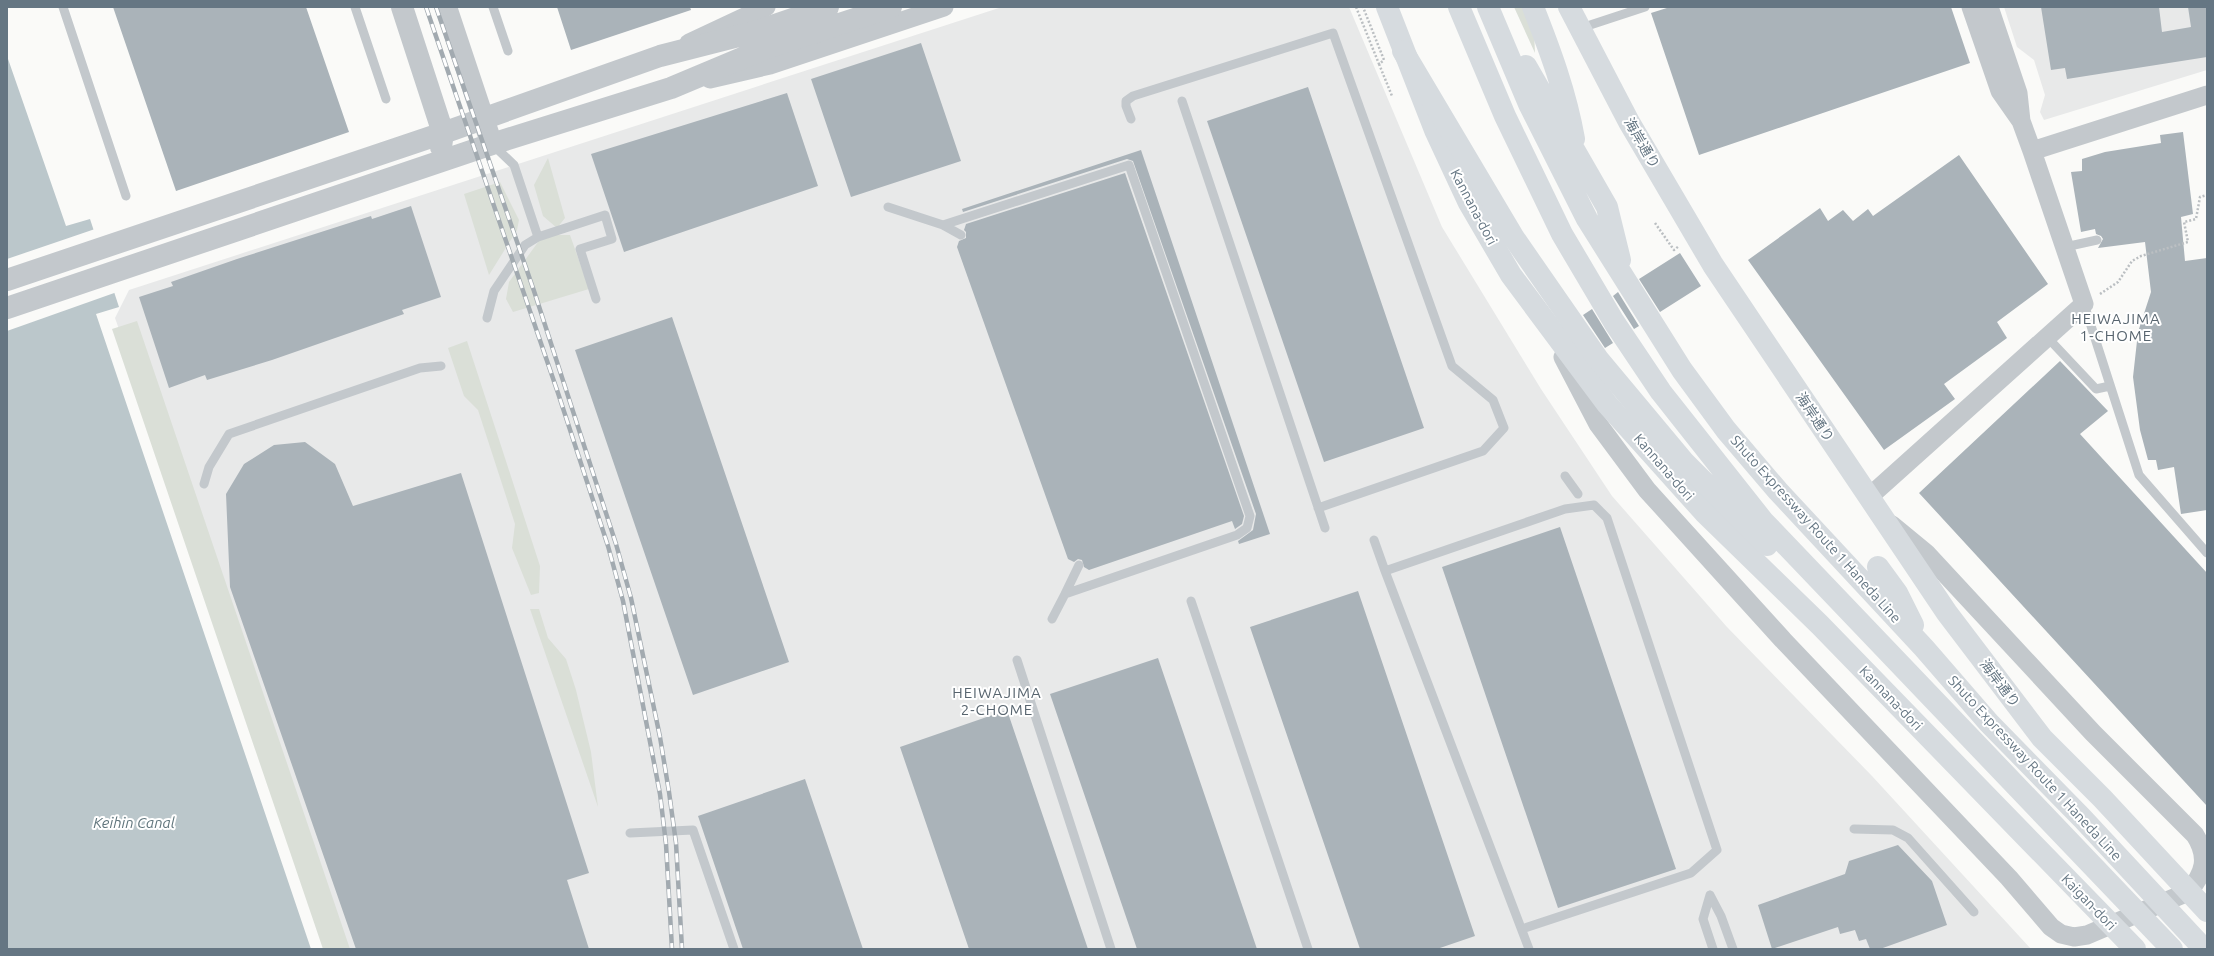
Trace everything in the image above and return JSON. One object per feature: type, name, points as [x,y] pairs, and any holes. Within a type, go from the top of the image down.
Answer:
[{"type":"main road","name":"Kannana-dori","points":[[1387,7],[1435,130],[1469,203],[1511,275],[1607,404],[1704,512],[1820,625],[2044,854]]},
{"type":"main road","name":"Shuto Expressway Route 1 Haneda Line","points":[[1460,7],[1505,116],[1555,220],[1614,322],[1660,392],[1758,515],[2172,949]]},
{"type":"main road","name":"Shuto Expressway Route 1 Haneda Line","points":[[1488,7],[1543,131],[1587,219],[1682,370],[1726,430],[1778,491],[1924,648],[1989,723],[2082,818],[2204,949]]},
{"type":"main road","points":[[1494,7],[1607,207],[1624,278]]},
{"type":"main road","points":[[1533,7],[1555,65],[1569,110],[1576,150]]},
{"type":"main road","name":"海岸通り","points":[[1569,7],[1629,122],[1713,265],[1947,613],[2042,738],[2102,798],[2207,911]]},
{"type":"main road","points":[[1403,51],[1514,238],[1598,359],[1684,462],[1800,578],[1832,594]]},
{"type":"main road","points":[[1878,567],[1897,593],[1924,648]]},
{"type":"main road","name":"Kaigan-dori","points":[[2044,854],[2135,949]]},
{"type":"street","points":[[402,7],[443,133],[439,162]]},
{"type":"street","points":[[446,7],[492,144]]},
{"type":"street","points":[[7,280],[484,119],[660,56],[766,7]]},
{"type":"street","points":[[660,56],[754,32],[828,7]]},
{"type":"street","points":[[671,88],[764,49],[891,7]]},
{"type":"street","points":[[7,308],[492,144],[671,88],[770,64],[944,7]]},
{"type":"street","points":[[1971,7],[2000,91],[2021,121]]},
{"type":"street","points":[[1869,497],[2084,304],[2021,121],[2018,93],[1989,7]]},
{"type":"street","points":[[2032,151],[2207,95]]},
{"type":"street","points":[[1546,323],[1598,424],[1648,490],[1783,640],[2009,878],[2051,927],[2061,934],[2074,937],[2087,935],[2188,892],[2199,880],[2204,859],[2202,846],[2195,835],[2093,733],[1926,553],[1882,516]]},
{"type":"lane","points":[[63,7],[126,196]]},
{"type":"lane","points":[[356,7],[386,99]]},
{"type":"lane","points":[[493,7],[508,50]]},
{"type":"lane","points":[[1581,28],[1645,7]]},
{"type":"lane","points":[[1131,119],[1126,106],[1126,101],[1133,96],[1333,33],[1452,366],[1493,400],[1504,428],[1483,451],[1318,508]]},
{"type":"lane","points":[[1182,101],[1325,528]]},
{"type":"lane","points":[[492,144],[514,165],[538,237]]},
{"type":"lane","points":[[943,225],[1129,165],[1250,516],[1246,528],[1237,535],[1065,594]]},
{"type":"lane","points":[[888,208],[943,225],[961,235]]},
{"type":"lane","points":[[487,318],[494,292],[525,245],[538,237],[605,216],[612,238],[580,249],[596,299]]},
{"type":"lane","points":[[2065,247],[2097,240]]},
{"type":"lane","points":[[2084,304],[2139,475],[2207,553]]},
{"type":"lane","points":[[2047,337],[2096,389],[2110,386]]},
{"type":"lane","points":[[204,484],[209,466],[229,434],[420,368],[441,366]]},
{"type":"lane","points":[[1565,476],[1578,494]]},
{"type":"lane","points":[[1385,572],[1565,509],[1594,505],[1607,518],[1717,850],[1691,873],[1522,929]]},
{"type":"lane","points":[[1374,540],[1529,949]]},
{"type":"lane","points":[[1052,619],[1079,565]]},
{"type":"lane","points":[[1191,601],[1308,949]]},
{"type":"lane","points":[[1017,660],[1111,949]]},
{"type":"lane","points":[[1854,829],[1893,830],[1908,838],[1974,912]]},
{"type":"lane","points":[[630,833],[693,830],[734,949]]},
{"type":"lane","points":[[1713,949],[1703,919],[1710,895],[1721,916],[1733,949]]},
{"type":"path","points":[[1356,7],[1391,95]]},
{"type":"path","points":[[1363,7],[1384,60],[1379,64]]},
{"type":"path","points":[[2084,304],[2118,282],[2132,261],[2141,256],[2188,242],[2184,222],[2196,219],[2200,197],[2207,195]]},
{"type":"path","points":[[1655,223],[1674,250]]},
{"type":"shaded area","points":[[1002,7],[1349,7],[1442,227],[1541,389],[1612,496],[1727,627],[1872,776],[2031,949],[342,949],[115,318],[129,290]]},
{"type":"shaded area","points":[[1514,7],[1524,7],[1534,31],[1535,53]]},
{"type":"shaded area","points":[[2004,7],[2207,7],[2207,70],[2044,120],[2040,112],[2045,95],[2034,60],[2017,47]]},
{"type":"shaded area","points":[[548,158],[565,218],[557,228],[543,216],[534,185]]},
{"type":"shaded area","points":[[500,182],[519,220],[517,230],[489,275],[464,194]]},
{"type":"shaded area","points":[[554,235],[570,235],[589,289],[513,312],[506,299],[509,282],[541,238]]},
{"type":"shaded area","points":[[137,321],[350,949],[323,949],[112,329]]},
{"type":"shaded area","points":[[467,341],[540,566],[539,593],[531,595],[512,548],[515,524],[478,410],[464,396],[448,348]]},
{"type":"shaded area","points":[[530,609],[539,609],[548,638],[566,659],[576,690],[591,752],[598,807]]},
{"type":"water","name":"Keihin Canal","points":[[7,56],[66,226],[90,219],[119,307],[96,314],[311,949],[7,949]]},
{"type":"pier","points":[[95,229],[117,292],[7,331],[7,259]]},
{"type":"building","points":[[113,7],[306,7],[349,132],[176,191]]},
{"type":"building","points":[[557,7],[690,7],[691,10],[571,50]]},
{"type":"building","points":[[1670,7],[1951,7],[1970,63],[1699,155],[1651,13]]},
{"type":"building","points":[[2041,7],[2159,7],[2162,32],[2191,27],[2188,7],[2207,7],[2207,57],[2067,79],[2065,68],[2051,70]]},
{"type":"building","points":[[921,43],[961,161],[851,197],[811,79]]},
{"type":"building","points":[[1308,87],[1424,428],[1324,462],[1207,121]]},
{"type":"building","points":[[787,93],[818,186],[624,252],[591,154]]},
{"type":"building","points":[[2183,132],[2193,214],[2181,217],[2185,261],[2207,258],[2207,510],[2181,514],[2174,467],[2158,470],[2156,460],[2148,460],[2140,430],[2133,377],[2138,332],[2151,292],[2145,242],[2098,248],[2103,239],[2101,236],[2096,234],[2095,229],[2081,232],[2071,172],[2082,171],[2082,159],[2105,152],[2161,143],[2160,135]]},
{"type":"building","points":[[1141,150],[1270,534],[1239,544],[1238,541],[1253,530],[1256,514],[1133,161],[1127,159],[963,212],[962,209]]},
{"type":"building","points":[[1959,155],[2048,284],[1997,322],[2007,338],[1944,384],[1955,399],[1884,450],[1748,260],[1820,208],[1828,221],[1843,210],[1853,221],[1868,209],[1873,216]]},
{"type":"building","points":[[1125,173],[1244,516],[1242,524],[1235,529],[1232,521],[1089,570],[1084,567],[1082,560],[1078,559],[1074,562],[1068,559],[957,247],[959,241],[966,238],[966,232],[964,230],[966,224]]},
{"type":"building","points":[[411,206],[441,297],[402,310],[404,314],[272,360],[207,380],[205,375],[169,388],[139,297],[173,286],[171,282],[237,259],[371,216],[372,219]]},
{"type":"building","points":[[1680,253],[1701,286],[1660,312],[1639,279]]},
{"type":"building","points":[[1618,292],[1639,326],[1634,329],[1613,296]]},
{"type":"building","points":[[1592,309],[1613,343],[1605,348],[1583,315]]},
{"type":"building","points":[[672,317],[789,662],[693,695],[575,350]]},
{"type":"building","points":[[2060,361],[2108,411],[2080,434],[2207,573],[2207,806],[1919,493]]},
{"type":"building","points":[[305,442],[335,464],[353,506],[461,473],[589,873],[567,880],[589,949],[356,949],[230,587],[226,494],[244,464],[274,445]]},
{"type":"building","points":[[1560,527],[1676,869],[1558,908],[1442,567]]},
{"type":"building","points":[[1358,591],[1475,936],[1437,949],[1360,949],[1250,627]]},
{"type":"building","points":[[1158,658],[1257,949],[1137,949],[1050,694]]},
{"type":"building","points":[[1007,710],[1088,949],[969,949],[900,747]]},
{"type":"building","points":[[805,779],[863,949],[743,949],[698,816]]},
{"type":"building","points":[[1898,845],[1932,881],[1947,925],[1880,949],[1870,949],[1866,939],[1859,941],[1855,930],[1840,934],[1838,927],[1772,949],[1758,905],[1845,874],[1849,861]]},
{"type":"railway","points":[[426,7],[558,393],[608,546],[623,601],[660,794],[666,844],[672,949]]},
{"type":"railway","points":[[436,7],[534,291],[616,544],[631,598],[660,737],[669,792],[676,843],[682,949]]},
{"type":"district","name":"HEIWAJIMA 1-CHOME","points":[[2116,326]]},
{"type":"district","name":"HEIWAJIMA 2-CHOME","points":[[997,700]]}]
